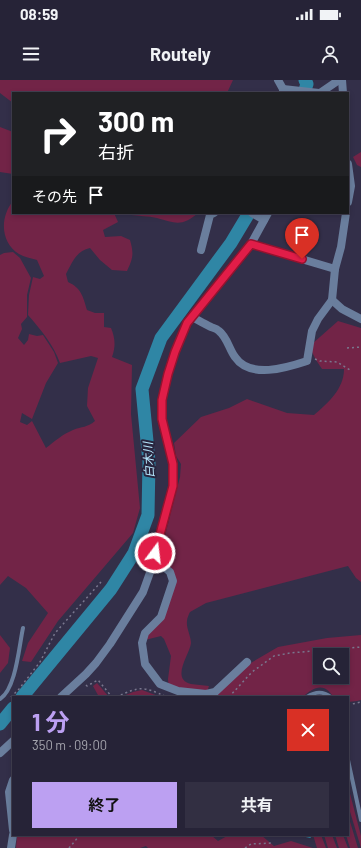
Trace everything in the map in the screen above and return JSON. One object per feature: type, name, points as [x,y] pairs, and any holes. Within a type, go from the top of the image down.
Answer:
[{"type":"street","points":[[278,80],[286,90],[304,92]]},
{"type":"street","points":[[322,92],[340,80],[343,92]]},
{"type":"street","points":[[349,171],[351,186],[349,197]]},
{"type":"street","points":[[201,250],[210,215],[212,214]]},
{"type":"street","points":[[192,317],[218,329],[239,362],[250,368],[272,370],[307,361],[312,331],[318,319],[332,300],[335,269],[341,247],[346,214]]},
{"type":"street","points":[[62,696],[96,664],[143,592],[152,567],[173,486],[173,464],[162,419],[162,400],[175,352],[187,323],[251,244],[266,216]]},
{"type":"street","points":[[251,244],[335,269]]},
{"type":"street","points":[[332,300],[342,309],[361,319]]},
{"type":"street","points":[[152,567],[164,567],[170,572],[172,581],[161,617],[145,633],[142,642],[145,664],[160,684],[178,691],[206,694],[214,692],[247,662]]},
{"type":"street","points":[[0,753],[12,742]]},
{"type":"street","points":[[12,783],[9,792],[12,820]]},
{"type":"street","points":[[11,848],[13,836]]},
{"type":"lane","points":[[0,699],[10,686],[23,628]]},
{"type":"lane","points":[[309,696],[319,692],[325,693],[330,696]]},
{"type":"lane","points":[[349,767],[361,820]]},
{"type":"path","points":[[347,348],[361,347]]},
{"type":"path","points":[[308,356],[320,361],[337,362],[350,370]]},
{"type":"path","points":[[9,699],[19,689],[40,662],[55,633],[101,582]]},
{"type":"path","points":[[230,696],[252,672],[274,656],[290,653],[361,647]]},
{"type":"path","points":[[80,680],[87,686],[98,680],[111,696]]},
{"type":"path","points":[[118,696],[136,688],[148,689],[165,696]]},
{"type":"path","points":[[349,704],[361,702]]},
{"type":"path","points":[[69,848],[79,836]]},
{"type":"path","points":[[245,848],[251,844],[273,843]]},
{"type":"shaded area","points":[[0,80],[233,80],[227,92],[12,92],[12,102],[0,93]]},
{"type":"shaded area","points":[[0,127],[12,132],[12,174],[0,172]]},
{"type":"shaded area","points":[[361,152],[361,167],[357,165],[353,157]]},
{"type":"shaded area","points":[[12,202],[12,214],[114,214],[118,222],[103,230],[105,237],[121,236],[130,240],[132,249],[132,259],[127,271],[112,270],[100,260],[90,248],[81,252],[75,258],[66,274],[68,282],[76,287],[81,293],[87,310],[95,313],[104,313],[104,327],[111,328],[114,339],[112,357],[132,365],[131,414],[140,508],[133,533],[58,621],[31,662],[22,661],[28,643],[48,613],[26,588],[8,576],[0,585],[0,255],[13,252],[20,258],[31,278],[27,295],[27,317],[21,324],[22,329],[18,338],[24,345],[28,340],[29,334],[37,336],[43,335],[54,352],[58,363],[46,383],[32,419],[22,413],[20,422],[27,425],[32,421],[46,448],[66,434],[95,421],[87,406],[88,388],[98,358],[91,356],[60,363],[50,343],[28,315],[29,295],[33,277],[40,279],[44,276],[37,260],[19,254],[8,243],[5,236],[4,222]]},
{"type":"shaded area","points":[[130,214],[196,214],[183,222],[178,223],[154,217]]},
{"type":"shaded area","points":[[338,321],[361,328],[361,582],[356,578],[348,566],[206,603],[190,612],[187,619],[187,624],[191,643],[183,666],[182,677],[185,681],[191,684],[209,686],[207,692],[169,691],[168,679],[171,656],[164,639],[161,636],[145,640],[147,632],[159,622],[174,580],[158,563],[180,477],[181,464],[176,456],[174,443],[201,417],[229,408],[247,399],[287,413],[314,415],[325,406],[338,389],[344,369],[322,369],[310,348],[312,344]]},
{"type":"shaded area","points":[[0,635],[10,648],[8,663],[0,673]]},
{"type":"shaded area","points":[[361,635],[361,700],[349,702],[349,696],[332,696],[330,692],[323,688],[315,689],[304,696],[212,696],[249,664],[278,647],[327,638]]},
{"type":"shaded area","points":[[97,683],[108,696],[98,696],[93,686]]},
{"type":"shaded area","points":[[142,690],[158,696],[123,696]]},
{"type":"shaded area","points":[[349,790],[361,836],[361,848],[349,808]]},
{"type":"shaded area","points":[[349,818],[358,848],[350,848],[346,836],[349,836]]},
{"type":"shaded area","points":[[17,836],[212,836],[218,841],[227,836],[262,836],[274,846],[291,841],[313,848],[148,848],[146,846],[140,848],[16,848]]},
{"type":"shaded area","points":[[313,836],[321,836],[326,848],[317,848]]},
{"type":"shaded area","points":[[324,836],[332,836],[337,848],[328,848]]},
{"type":"shaded area","points":[[335,836],[343,836],[348,848],[339,848]]},
{"type":"waterway","name":"白木川","points":[[304,92],[307,84],[305,80]]},
{"type":"waterway","name":"白木川","points":[[23,696],[111,589],[134,553],[148,515],[149,462],[142,389],[161,338],[231,243],[248,214]]},
{"type":"waterway","name":"白木川","points":[[0,724],[12,709]]},
{"type":"waterway","points":[[306,836],[310,837]]},
{"type":"route","points":[[155,553],[173,486],[173,464],[162,419],[162,400],[175,352],[187,323],[251,244],[302,259]]}]
